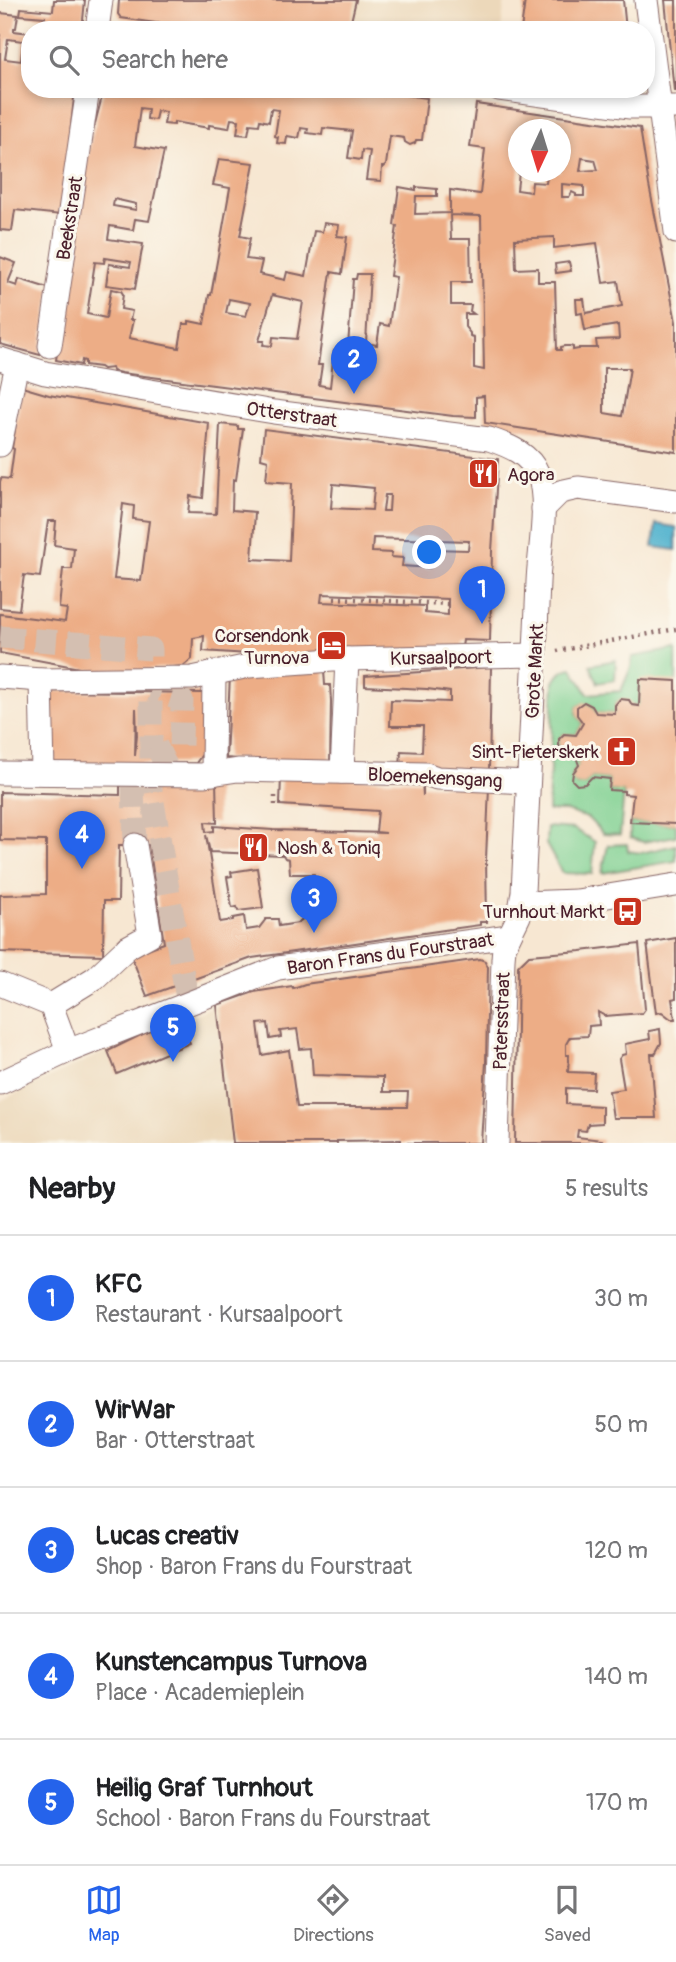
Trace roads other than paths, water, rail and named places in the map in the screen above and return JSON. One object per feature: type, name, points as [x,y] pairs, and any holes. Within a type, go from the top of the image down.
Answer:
[{"type":"street","points":[[98,21],[100,0]]},
{"type":"street","points":[[646,0],[650,21]]},
{"type":"street","points":[[655,45],[667,106],[676,232]]},
{"type":"street","name":"Beekstraat","points":[[50,346],[87,98]]},
{"type":"street","points":[[564,98],[630,107],[667,106]]},
{"type":"street","points":[[0,445],[8,362]]},
{"type":"street","name":"Otterstraat","points":[[8,362],[45,373],[274,412],[489,439],[515,449],[525,455],[533,465],[542,487],[543,509]]},
{"type":"street","points":[[543,509],[560,492],[578,488],[676,501]]},
{"type":"street","name":"Grote Markt","points":[[522,903],[543,509]]},
{"type":"street","name":"Kursaalpoort","points":[[0,677],[52,680],[192,678],[249,666],[347,659],[535,655]]},
{"type":"street","name":"Bloemekensgang","points":[[342,772],[347,659]]},
{"type":"street","points":[[213,774],[214,672]]},
{"type":"street","points":[[43,773],[52,680]]},
{"type":"street","name":"Bloemekensgang","points":[[0,773],[43,773],[133,780],[238,770],[426,774],[437,778],[528,782]]},
{"type":"street","points":[[51,1004],[95,978],[128,947],[150,935],[135,845]]},
{"type":"street","points":[[522,903],[577,901],[676,885]]},
{"type":"street","name":"Patersstraat","points":[[497,1143],[503,959],[522,903]]},
{"type":"street","name":"Baron Frans du Fourstraat","points":[[0,1083],[70,1050],[278,968],[509,936]]},
{"type":"street","points":[[0,984],[51,1004],[70,1050]]},
{"type":"water","points":[[656,524],[676,527],[676,550],[653,547]]},
{"type":"tunnel","points":[[0,637],[151,649],[151,791],[188,1004]]},
{"type":"tunnel","points":[[151,690],[182,700],[181,746],[151,761]]},
{"type":"tunnel","points":[[133,785],[135,845]]},
{"type":"place","name":"WirWar","points":[[354,394]]},
{"type":"place","name":"Agora","points":[[484,474]]},
{"type":"place","name":"KFC","points":[[482,624]]},
{"type":"place","name":"Corsendonk Turnova","points":[[332,646]]},
{"type":"place","name":"Sint-Pieterskerk","points":[[622,751]]},
{"type":"place","name":"Nosh & Toniq","points":[[254,847]]},
{"type":"place","name":"Kunstencampus Turnova","points":[[82,869]]},
{"type":"place","name":"Turnhout Markt","points":[[628,911]]},
{"type":"place","name":"Lucas creativ","points":[[314,933]]},
{"type":"place","name":"Heilig Graf Turnhout","points":[[173,1062]]}]
